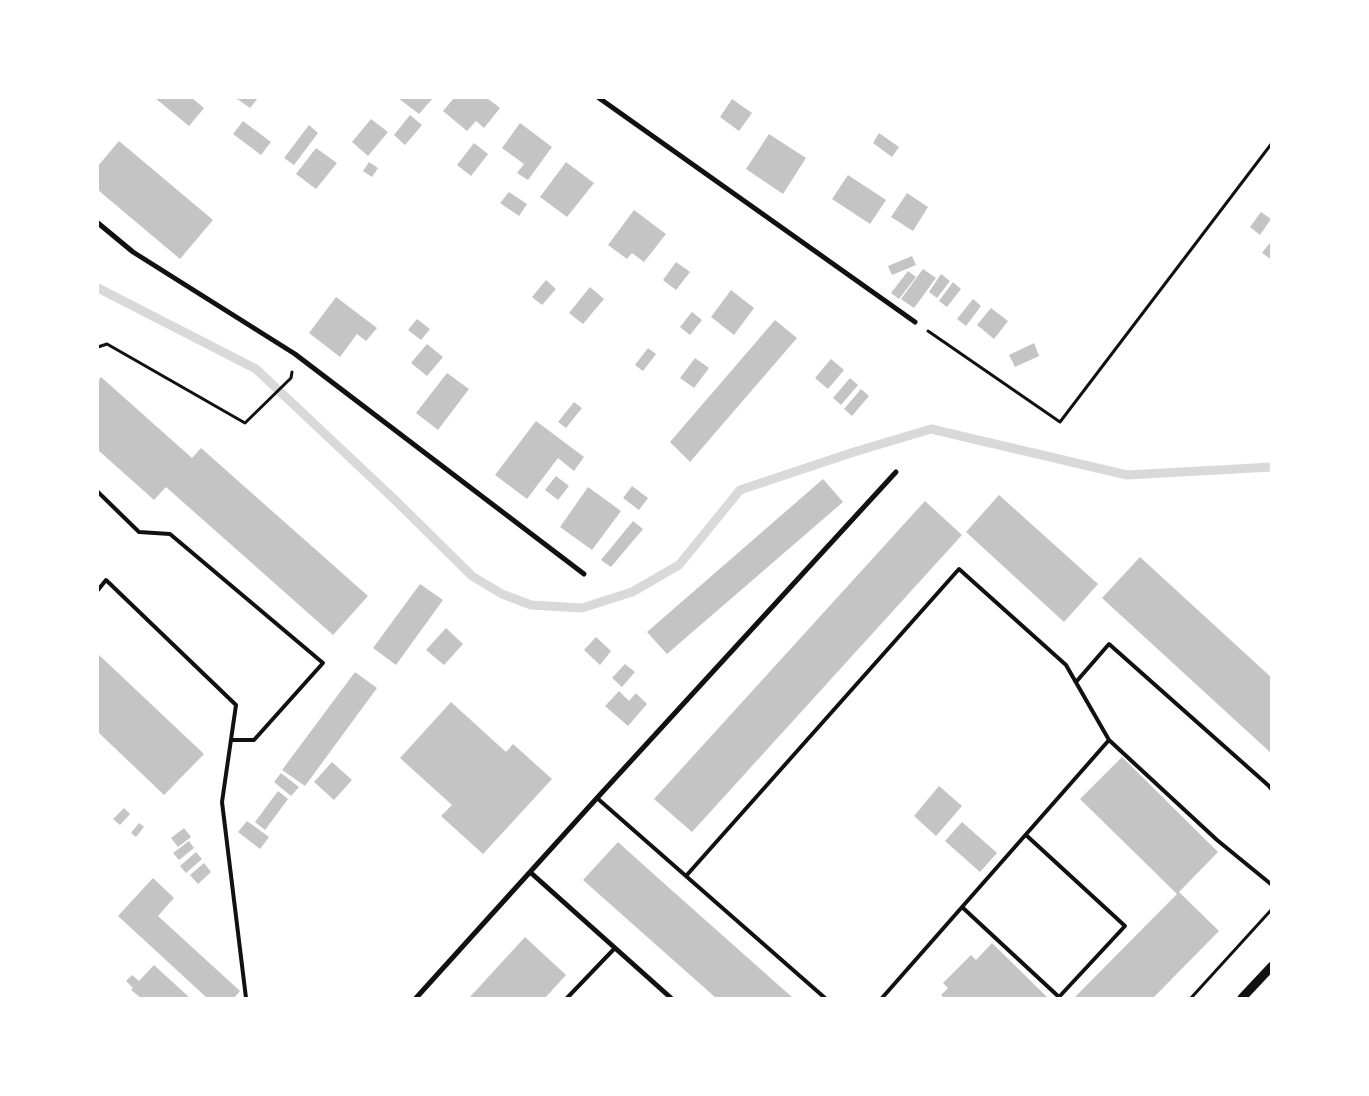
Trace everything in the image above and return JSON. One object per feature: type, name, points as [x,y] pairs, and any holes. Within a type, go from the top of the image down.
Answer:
[{"type":"street","points":[[599,98],[915,322]]},
{"type":"street","points":[[98,223],[133,252],[295,354],[584,574]]},
{"type":"street","points":[[416,998],[896,472]]},
{"type":"street","points":[[530,872],[671,998]]},
{"type":"street","points":[[1242,998],[1272,966]]},
{"type":"lane","points":[[98,492],[139,532],[170,534],[322,662],[254,740],[231,740]]},
{"type":"lane","points":[[686,876],[959,569],[1066,665],[1109,740],[1217,840],[1272,885]]},
{"type":"lane","points":[[98,590],[106,580],[236,705],[222,802],[246,998]]},
{"type":"lane","points":[[1076,682],[1109,644],[1272,790]]},
{"type":"lane","points":[[882,998],[1109,740]]},
{"type":"lane","points":[[597,798],[825,998]]},
{"type":"lane","points":[[962,907],[1059,997],[1125,926],[1026,835]]},
{"type":"lane","points":[[567,998],[614,949]]},
{"type":"path","points":[[915,322],[1060,422],[1272,142]]},
{"type":"path","points":[[98,347],[107,344],[246,423],[291,378],[295,354]]},
{"type":"path","points":[[1191,998],[1272,909]]},
{"type":"building","points":[[155,98],[192,98],[204,108],[189,126]]},
{"type":"building","points":[[236,98],[258,98],[250,108]]},
{"type":"building","points":[[398,98],[433,98],[419,114]]},
{"type":"building","points":[[454,98],[487,98],[500,108],[484,128],[476,121],[467,131],[443,111]]},
{"type":"building","points":[[732,99],[752,113],[739,131],[720,117]]},
{"type":"building","points":[[410,115],[422,125],[405,145],[394,135]]},
{"type":"building","points":[[371,119],[388,132],[368,156],[352,142]]},
{"type":"building","points":[[243,121],[271,142],[261,155],[233,134]]},
{"type":"building","points":[[520,123],[552,147],[528,180],[517,173],[524,164],[502,148]]},
{"type":"building","points":[[309,125],[318,133],[294,165],[284,158]]},
{"type":"building","points":[[879,133],[899,147],[892,157],[873,143]]},
{"type":"building","points":[[769,134],[806,158],[783,194],[746,169]]},
{"type":"building","points":[[119,141],[213,220],[180,259],[98,190],[98,166]]},
{"type":"building","points":[[474,143],[488,154],[471,176],[457,165]]},
{"type":"building","points":[[316,148],[337,163],[316,189],[296,174]]},
{"type":"building","points":[[369,162],[378,168],[372,177],[363,171]]},
{"type":"building","points":[[566,162],[594,183],[567,217],[540,197]]},
{"type":"building","points":[[848,175],[886,200],[870,224],[832,199]]},
{"type":"building","points":[[509,192],[527,204],[519,216],[500,203]]},
{"type":"building","points":[[907,193],[928,207],[913,231],[891,217]]},
{"type":"building","points":[[634,210],[666,234],[644,262],[632,253],[627,259],[608,245]]},
{"type":"building","points":[[1261,212],[1271,219],[1260,235],[1250,227]]},
{"type":"building","points":[[1272,240],[1272,260],[1262,253]]},
{"type":"building","points":[[912,256],[916,265],[892,275],[888,266]]},
{"type":"building","points":[[676,262],[690,272],[676,290],[663,280]]},
{"type":"building","points":[[923,269],[936,278],[914,308],[901,299]]},
{"type":"building","points":[[908,271],[916,277],[899,299],[891,293]]},
{"type":"building","points":[[941,274],[950,281],[937,298],[929,292]]},
{"type":"building","points":[[546,280],[556,289],[542,305],[532,297]]},
{"type":"building","points":[[953,282],[961,289],[947,307],[939,301]]},
{"type":"building","points":[[590,287],[604,299],[583,324],[569,313]]},
{"type":"building","points":[[731,290],[754,308],[734,335],[711,317]]},
{"type":"building","points":[[336,297],[377,328],[366,341],[357,334],[340,357],[309,333]]},
{"type":"building","points":[[973,299],[981,306],[966,326],[957,319]]},
{"type":"building","points":[[991,308],[1008,321],[994,339],[977,325]]},
{"type":"building","points":[[692,312],[702,320],[690,335],[680,327]]},
{"type":"building","points":[[417,319],[430,329],[421,340],[408,330]]},
{"type":"building","points":[[775,320],[797,338],[690,462],[670,442]]},
{"type":"building","points":[[1034,343],[1039,356],[1015,367],[1009,355]]},
{"type":"building","points":[[427,344],[443,357],[427,376],[411,363]]},
{"type":"building","points":[[648,348],[656,354],[643,371],[635,365]]},
{"type":"building","points":[[695,358],[709,368],[694,388],[680,378]]},
{"type":"building","points":[[831,359],[844,370],[828,389],[815,378]]},
{"type":"building","points":[[447,373],[469,389],[438,430],[416,413]]},
{"type":"building","points":[[101,377],[192,458],[201,448],[368,596],[333,635],[166,487],[154,500],[98,450],[98,381]]},
{"type":"building","points":[[850,378],[858,385],[841,405],[833,398]]},
{"type":"building","points":[[861,389],[869,396],[852,416],[844,409]]},
{"type":"building","points":[[574,402],[582,408],[566,428],[558,422]]},
{"type":"building","points":[[536,421],[584,457],[574,471],[558,458],[527,499],[495,475]]},
{"type":"building","points":[[556,476],[569,486],[558,500],[545,490]]},
{"type":"building","points":[[823,479],[843,502],[667,654],[647,632]]},
{"type":"building","points":[[632,486],[648,498],[639,510],[623,498]]},
{"type":"building","points":[[588,487],[621,511],[592,550],[560,527]]},
{"type":"building","points":[[999,495],[1098,584],[1064,622],[966,532]]},
{"type":"building","points":[[925,501],[962,535],[692,832],[654,799]]},
{"type":"building","points":[[633,521],[643,529],[611,567],[601,560]]},
{"type":"building","points":[[1140,557],[1272,678],[1272,754],[1102,598]]},
{"type":"building","points":[[420,584],[443,600],[396,665],[373,648]]},
{"type":"building","points":[[446,628],[463,644],[444,665],[426,650]]},
{"type":"building","points":[[596,637],[611,651],[600,665],[584,650]]},
{"type":"building","points":[[98,654],[204,754],[164,795],[98,732]]},
{"type":"building","points":[[625,664],[635,672],[622,687],[612,678]]},
{"type":"building","points":[[355,672],[377,688],[305,786],[282,770]]},
{"type":"building","points":[[619,691],[629,701],[636,693],[647,704],[628,726],[605,706]]},
{"type":"building","points":[[451,702],[506,752],[513,744],[552,779],[483,854],[441,816],[452,805],[400,758]]},
{"type":"building","points":[[1122,757],[1218,852],[1179,892],[1219,931],[1153,998],[1074,998],[1177,894],[1080,799]]},
{"type":"building","points":[[332,762],[352,780],[334,800],[314,782]]},
{"type":"building","points":[[281,773],[299,787],[291,796],[274,782]]},
{"type":"building","points":[[939,786],[962,806],[936,836],[914,816]]},
{"type":"building","points":[[278,791],[288,799],[265,830],[255,822]]},
{"type":"building","points":[[124,808],[130,814],[120,825],[113,819]]},
{"type":"building","points":[[247,821],[269,837],[260,849],[238,832]]},
{"type":"building","points":[[962,822],[997,853],[980,872],[945,841]]},
{"type":"building","points":[[139,823],[144,827],[136,837],[131,833]]},
{"type":"building","points":[[184,828],[191,837],[178,847],[171,838]]},
{"type":"building","points":[[189,841],[194,848],[179,860],[173,853]]},
{"type":"building","points":[[618,842],[793,998],[716,998],[583,880]]},
{"type":"building","points":[[196,852],[202,859],[186,873],[180,866]]},
{"type":"building","points":[[204,863],[211,872],[198,884],[190,875]]},
{"type":"building","points":[[153,878],[174,898],[158,916],[240,991],[234,998],[207,998],[118,916]]},
{"type":"building","points":[[525,937],[566,975],[545,998],[469,998]]},
{"type":"building","points":[[992,943],[1048,998],[944,998],[941,995],[948,988],[943,983],[971,955],[976,960]]},
{"type":"building","points":[[154,965],[190,998],[141,998],[131,990],[133,988],[126,981],[132,975],[139,981]]},
{"type":"waterway","points":[[98,288],[256,369],[394,499],[472,576],[502,594],[531,605],[582,608],[632,592],[679,565],[740,490],[854,452],[931,429],[1127,475],[1272,467]]}]
